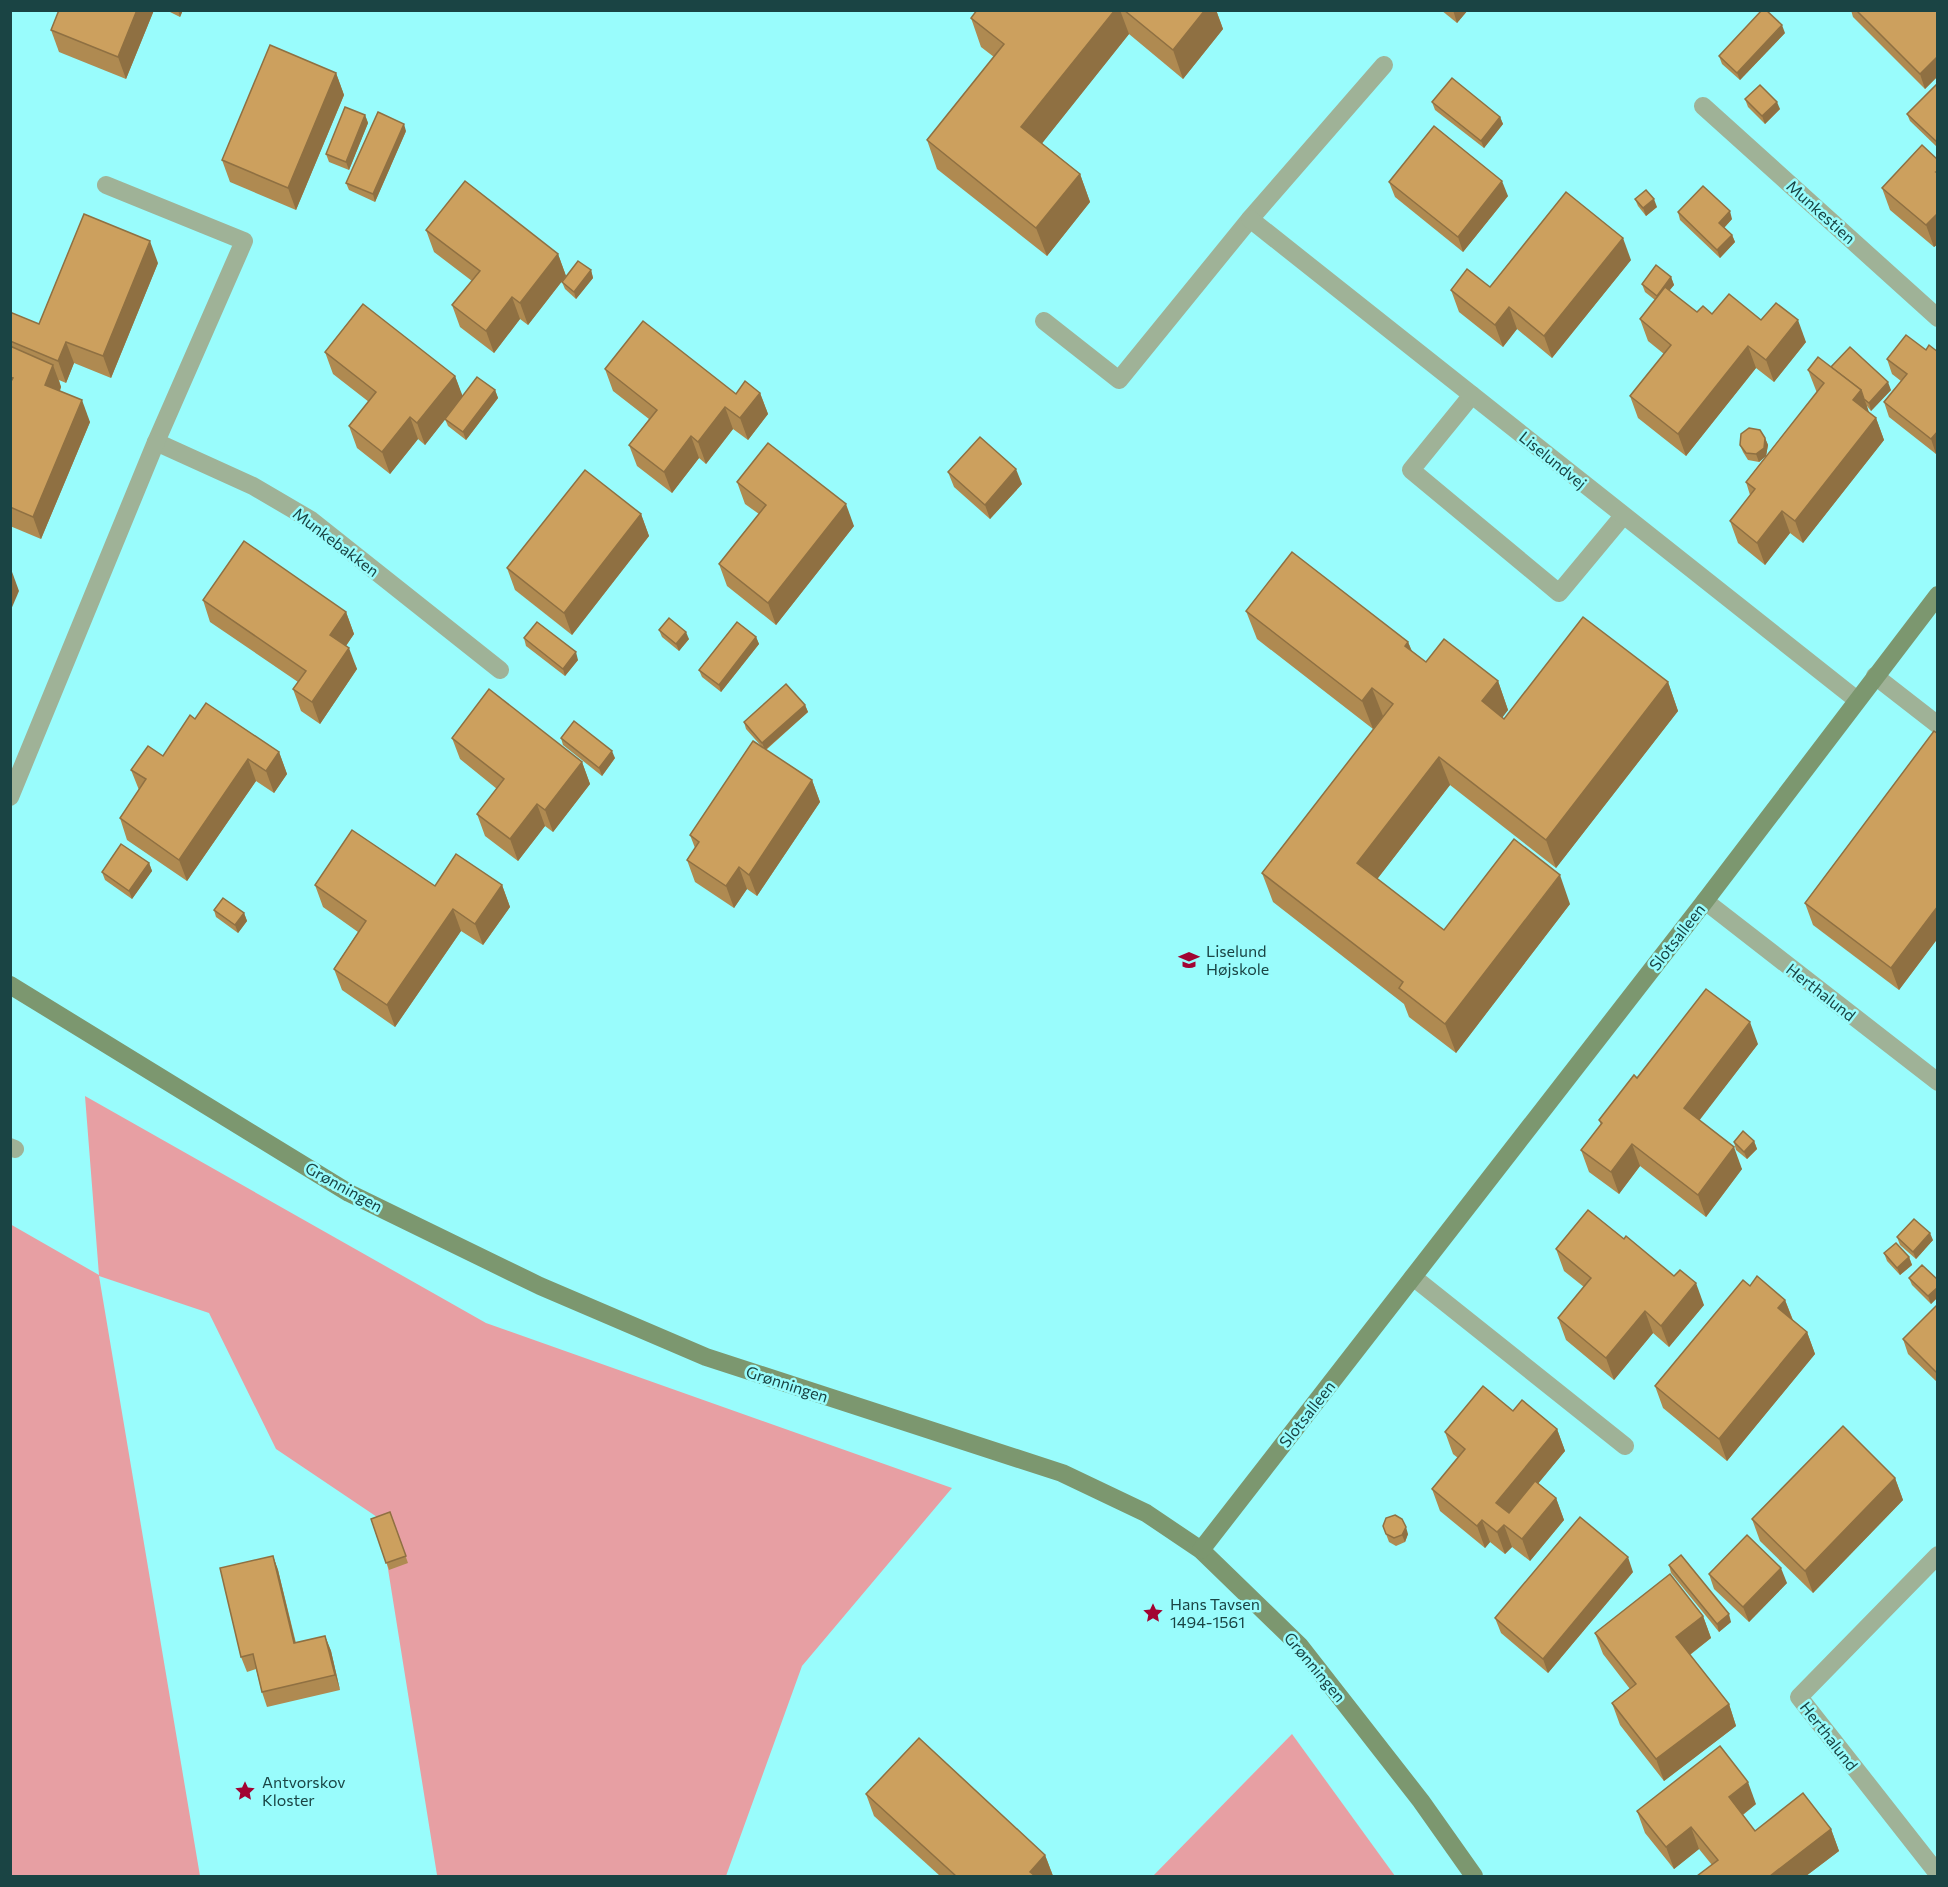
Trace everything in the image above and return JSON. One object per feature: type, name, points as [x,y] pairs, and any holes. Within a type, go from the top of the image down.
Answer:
[{"type":"main road","name":"Slotsalleen","points":[[1201,1550],[1705,901],[1938,595]]},
{"type":"main road","name":"Grønningen","points":[[10,985],[349,1193],[540,1286],[706,1357],[1062,1473],[1146,1513],[1201,1550],[1303,1650],[1421,1802],[1474,1876]]},
{"type":"street","points":[[1044,321],[1119,380],[1250,219],[1384,64]]},
{"type":"street","name":"Munkestien","points":[[1703,106],[1938,318]]},
{"type":"street","points":[[10,797],[156,442],[244,241],[106,185]]},
{"type":"street","name":"Liselundvej","points":[[1250,219],[1857,700]]},
{"type":"street","points":[[1472,395],[1411,470],[1559,593],[1623,516]]},
{"type":"street","name":"Munkebakken","points":[[156,442],[253,486],[311,520],[500,670]]},
{"type":"street","points":[[1875,676],[1938,725]]},
{"type":"street","name":"Herthalund","points":[[1705,901],[1938,1082]]},
{"type":"street","points":[[1413,1277],[1625,1446]]},
{"type":"street","name":"Herthalund","points":[[1938,1555],[1799,1697],[1938,1874]]},
{"type":"shaded area","points":[[85,1096],[486,1323],[952,1488],[802,1666],[726,1876],[432,1876],[437,1875],[380,1519],[276,1449],[209,1313],[99,1276],[200,1876],[11,1876],[10,1224],[99,1275]]},
{"type":"shaded area","points":[[1292,1734],[1395,1876],[1153,1876]]},
{"type":"building","points":[[59,10],[137,10],[118,57],[51,30]]},
{"type":"building","points":[[977,10],[1115,10],[1021,127],[1080,174],[1036,228],[927,140],[1004,44],[971,18]]},
{"type":"building","points":[[1124,10],[1205,10],[1173,50]]},
{"type":"building","points":[[1762,10],[1766,10],[1782,25],[1737,73],[1719,56]]},
{"type":"building","points":[[1856,10],[1936,10],[1938,12],[1938,56],[1920,74]]},
{"type":"building","points":[[270,45],[336,73],[288,188],[222,160]]},
{"type":"building","points":[[1452,78],[1500,117],[1481,141],[1432,102]]},
{"type":"building","points":[[1760,85],[1777,102],[1762,116],[1745,99]]},
{"type":"building","points":[[1936,85],[1938,86],[1938,143],[1907,114]]},
{"type":"building","points":[[345,107],[365,115],[346,162],[326,154]]},
{"type":"building","points":[[378,112],[404,124],[373,194],[346,183]]},
{"type":"building","points":[[1434,126],[1502,181],[1458,237],[1389,182]]},
{"type":"building","points":[[1922,145],[1938,160],[1938,171],[1936,172],[1938,173],[1938,213],[1926,225],[1882,188]]},
{"type":"building","points":[[465,181],[558,254],[520,303],[512,297],[486,331],[452,305],[480,271],[426,230]]},
{"type":"building","points":[[1703,186],[1730,211],[1719,223],[1732,235],[1717,250],[1678,212]]},
{"type":"building","points":[[1646,190],[1654,199],[1643,208],[1635,199]]},
{"type":"building","points":[[1566,192],[1623,238],[1544,336],[1509,307],[1495,325],[1451,290],[1467,269],[1490,287]]},
{"type":"building","points":[[84,214],[150,241],[103,356],[66,342],[58,361],[10,341],[10,312],[39,324]]},
{"type":"building","points":[[578,261],[591,270],[574,292],[562,282]]},
{"type":"building","points":[[1656,265],[1671,277],[1657,296],[1642,284]]},
{"type":"building","points":[[1665,287],[1697,312],[1703,306],[1712,314],[1729,294],[1761,320],[1776,303],[1798,320],[1766,360],[1748,346],[1678,434],[1630,396],[1671,345],[1640,319]]},
{"type":"building","points":[[363,304],[455,376],[417,423],[410,417],[382,452],[349,426],[376,392],[325,352]]},
{"type":"building","points":[[643,321],[736,394],[745,381],[760,393],[740,418],[725,407],[698,442],[691,436],[664,472],[629,445],[657,410],[605,369]]},
{"type":"building","points":[[1906,335],[1926,350],[1929,345],[1938,352],[1938,431],[1931,439],[1884,402],[1907,374],[1887,359]]},
{"type":"building","points":[[10,346],[53,365],[45,385],[82,400],[33,517],[10,507],[10,383],[13,378],[10,377]]},
{"type":"building","points":[[1850,347],[1888,382],[1869,403],[1864,399],[1861,390],[1831,367]]},
{"type":"building","points":[[1818,357],[1861,390],[1853,400],[1876,418],[1795,521],[1782,511],[1757,543],[1730,521],[1755,489],[1746,482],[1824,383],[1808,370]]},
{"type":"building","points":[[477,377],[495,390],[463,432],[445,419]]},
{"type":"building","points":[[1749,428],[1760,430],[1765,438],[1764,448],[1756,454],[1746,453],[1740,445],[1741,434]]},
{"type":"building","points":[[980,437],[1016,469],[985,505],[948,472]]},
{"type":"building","points":[[768,443],[846,504],[768,603],[719,564],[766,505],[737,482]]},
{"type":"building","points":[[585,470],[641,514],[564,613],[507,568]]},
{"type":"building","points":[[244,541],[346,612],[330,635],[349,648],[312,702],[293,689],[306,671],[203,600]]},
{"type":"building","points":[[1292,552],[1408,642],[1405,646],[1426,662],[1444,639],[1498,681],[1482,701],[1504,719],[1583,617],[1668,682],[1546,840],[1439,757],[1357,863],[1444,930],[1514,839],[1560,875],[1445,1024],[1399,988],[1403,982],[1262,873],[1393,704],[1372,688],[1362,701],[1246,611]]},
{"type":"building","points":[[669,618],[686,632],[676,644],[659,630]]},
{"type":"building","points":[[537,622],[576,652],[563,669],[524,638]]},
{"type":"building","points":[[737,622],[756,637],[719,685],[699,670]]},
{"type":"building","points":[[786,684],[805,705],[762,743],[744,722]]},
{"type":"building","points":[[489,689],[582,762],[545,810],[537,804],[510,839],[477,814],[504,779],[452,738]]},
{"type":"building","points":[[206,703],[279,752],[266,771],[248,759],[179,860],[120,818],[146,779],[131,770],[148,746],[163,756],[190,715],[195,719]]},
{"type":"building","points":[[574,721],[612,751],[599,768],[561,738]]},
{"type":"building","points":[[1934,731],[1938,734],[1938,906],[1891,968],[1805,903]]},
{"type":"building","points":[[753,741],[812,780],[749,875],[739,867],[726,886],[687,860],[699,842],[690,835]]},
{"type":"building","points":[[352,830],[435,886],[456,854],[502,885],[475,924],[453,909],[387,1005],[334,969],[366,921],[315,885]]},
{"type":"building","points":[[121,844],[149,863],[129,891],[102,872]]},
{"type":"building","points":[[223,898],[244,913],[235,925],[214,910]]},
{"type":"building","points":[[1706,989],[1750,1022],[1684,1108],[1734,1147],[1698,1195],[1632,1144],[1611,1172],[1581,1150],[1602,1123],[1599,1120],[1634,1075],[1637,1078]]},
{"type":"building","points":[[1743,1131],[1754,1141],[1744,1152],[1734,1142]]},
{"type":"building","points":[[1588,1210],[1624,1239],[1626,1236],[1674,1276],[1680,1270],[1696,1283],[1661,1326],[1645,1311],[1606,1358],[1558,1318],[1591,1278],[1556,1249]]},
{"type":"building","points":[[1914,1219],[1930,1233],[1913,1252],[1897,1237]]},
{"type":"building","points":[[1896,1243],[1909,1257],[1897,1268],[1884,1253]]},
{"type":"building","points":[[1922,1265],[1938,1280],[1938,1287],[1928,1296],[1909,1278]]},
{"type":"building","points":[[1757,1276],[1785,1300],[1778,1308],[1807,1332],[1719,1439],[1655,1386],[1743,1280],[1750,1286]]},
{"type":"building","points":[[1938,1304],[1938,1374],[1903,1339]]},
{"type":"building","points":[[1483,1386],[1513,1411],[1522,1400],[1557,1429],[1496,1503],[1509,1513],[1535,1481],[1556,1498],[1522,1539],[1504,1525],[1497,1532],[1482,1520],[1477,1526],[1432,1489],[1465,1449],[1445,1432]]},
{"type":"building","points":[[1843,1426],[1895,1478],[1805,1571],[1752,1519]]},
{"type":"building","points":[[390,1512],[406,1556],[386,1563],[371,1519]]},
{"type":"building","points":[[1395,1515],[1402,1519],[1406,1527],[1402,1535],[1394,1538],[1386,1534],[1383,1526],[1386,1518]]},
{"type":"building","points":[[1580,1517],[1628,1557],[1543,1659],[1495,1618]]},
{"type":"building","points":[[1747,1535],[1781,1568],[1743,1607],[1709,1574]]},
{"type":"building","points":[[1681,1555],[1729,1614],[1717,1624],[1669,1565]]},
{"type":"building","points":[[273,1556],[294,1643],[325,1636],[335,1675],[262,1692],[253,1654],[241,1657],[220,1568]]},
{"type":"building","points":[[1670,1574],[1703,1616],[1676,1637],[1729,1704],[1656,1759],[1612,1703],[1636,1684],[1595,1633]]},
{"type":"building","points":[[919,1738],[1045,1855],[1030,1872],[1035,1876],[956,1876],[866,1794]]},
{"type":"building","points":[[1720,1746],[1748,1782],[1729,1797],[1755,1831],[1803,1793],[1831,1829],[1770,1876],[1697,1876],[1718,1860],[1691,1827],[1666,1847],[1637,1811]]},
{"type":"place","name":"Liselund Højskole","points":[[1189,960]]},
{"type":"place","name":"Hans Tavsen 1494-1561","points":[[1153,1613]]},
{"type":"place","name":"Antvorskov Kloster","points":[[245,1791]]}]
